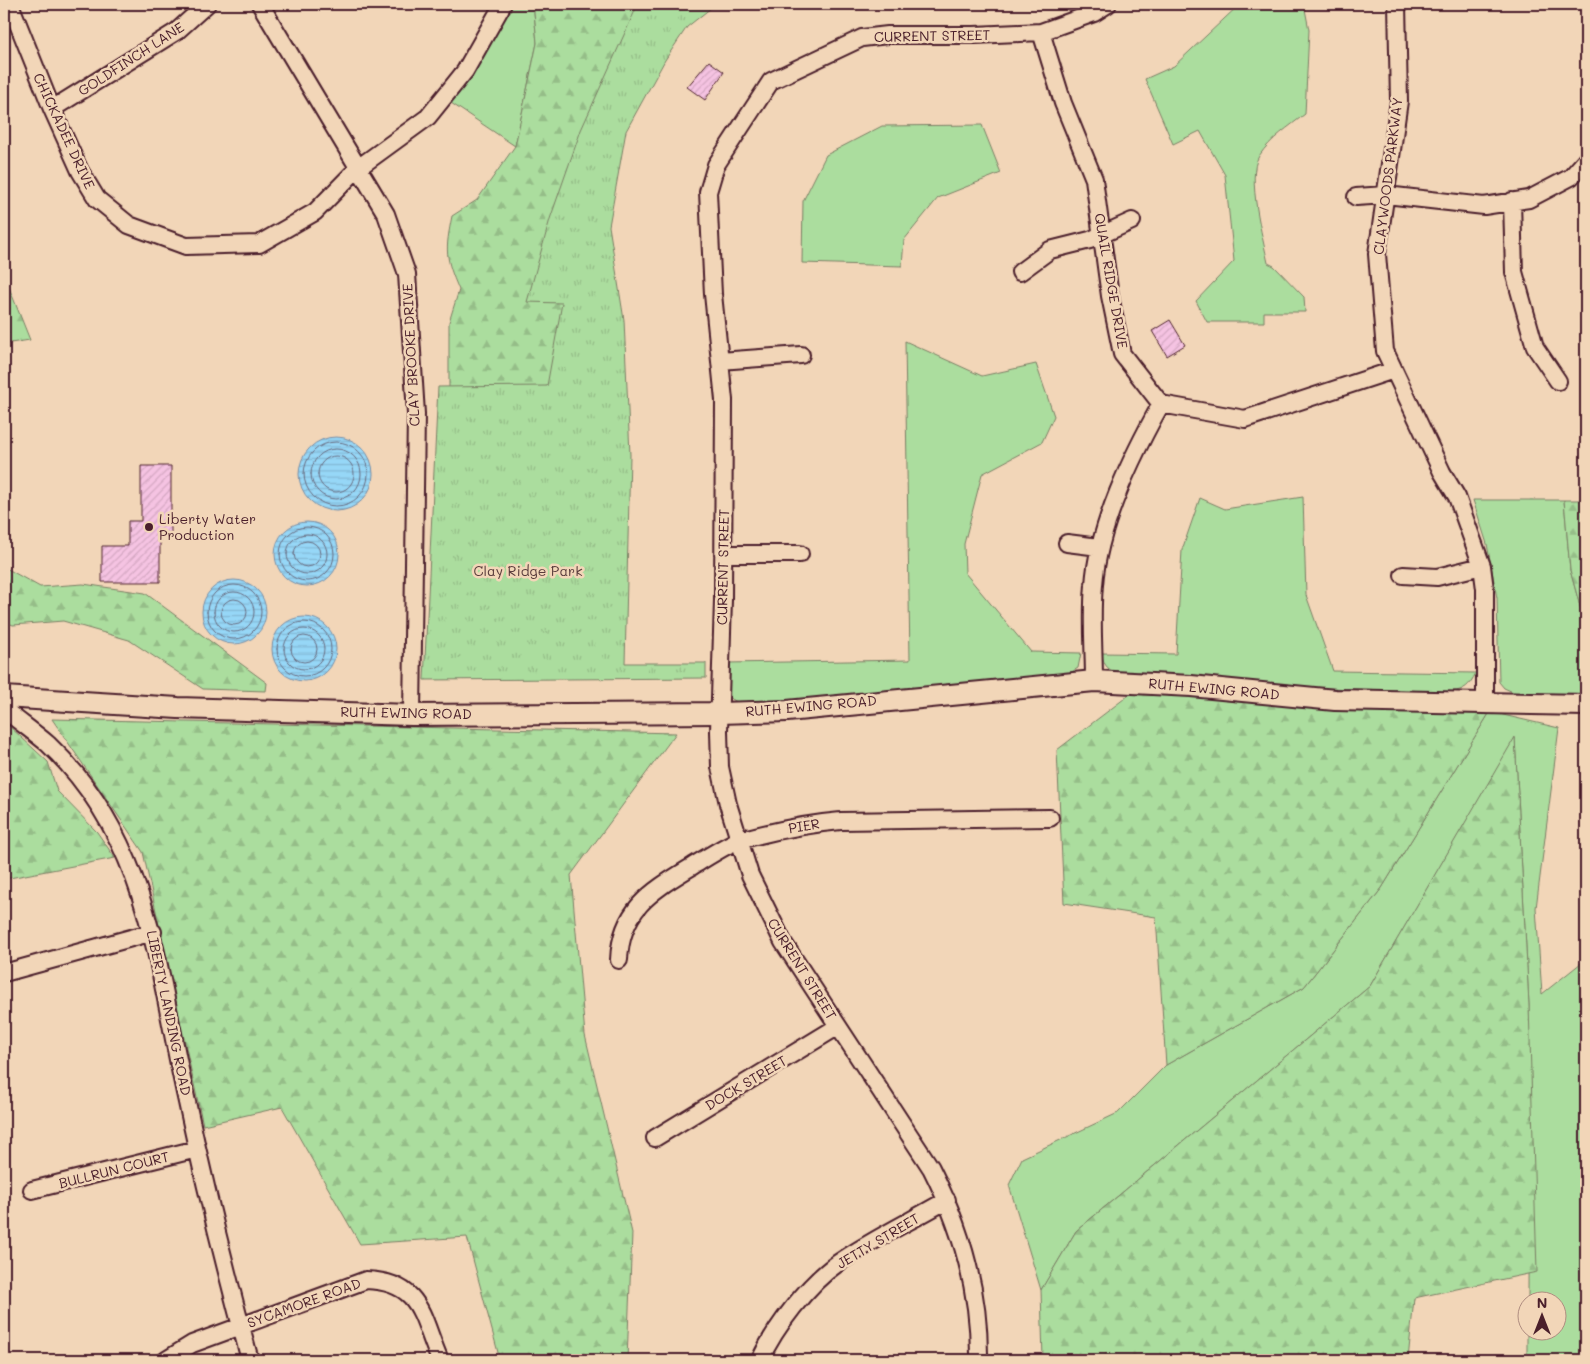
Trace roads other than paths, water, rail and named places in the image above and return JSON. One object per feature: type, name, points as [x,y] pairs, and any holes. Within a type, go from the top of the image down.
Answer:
[{"type":"street","name":"CHICKADEE DRIVE","points":[[10,4],[52,109],[80,171],[97,199],[129,225],[186,246],[259,244],[316,212],[358,168],[428,117],[465,71],[503,4]]},
{"type":"street","name":"GOLDFINCH LANE","points":[[52,109],[177,31],[206,4]]},
{"type":"street","name":"CLAY BROOKE DRIVE","points":[[260,4],[386,214],[407,274],[416,414],[412,715]]},
{"type":"street","name":"CURRENT STREET","points":[[979,1360],[977,1303],[969,1264],[947,1200],[931,1168],[783,942],[758,892],[738,840],[720,767],[724,400],[708,192],[716,165],[771,81],[862,38],[888,35],[974,35],[1041,32],[1094,13],[1108,4]]},
{"type":"street","name":"CLAYWOODS PARKWAY","points":[[1397,4],[1399,102],[1377,254],[1385,352],[1442,472],[1457,497],[1482,566],[1485,589],[1486,702]]},
{"type":"street","name":"QUAIL RIDGE DRIVE","points":[[1041,32],[1064,104],[1094,179],[1110,296],[1122,354],[1161,404]]},
{"type":"street","points":[[1356,196],[1386,194],[1484,206],[1529,199],[1571,177],[1586,160]]},
{"type":"street","points":[[1512,201],[1514,272],[1535,347],[1558,381]]},
{"type":"street","points":[[1020,272],[1050,250],[1102,235],[1132,221]]},
{"type":"street","points":[[720,361],[800,355]]},
{"type":"street","points":[[1094,681],[1094,585],[1100,547],[1133,453],[1161,404],[1245,419],[1394,370]]},
{"type":"street","points":[[1067,543],[1100,547]]},
{"type":"street","points":[[723,554],[800,554]]},
{"type":"street","points":[[1403,575],[1437,577],[1482,566]]},
{"type":"street","name":"RUTH EWING ROAD","points":[[4,697],[178,708],[412,715],[720,713],[787,711],[1094,681],[1191,686],[1335,700],[1586,705]]},
{"type":"street","name":"LIBERTY LANDING ROAD","points":[[4,709],[48,744],[73,772],[95,802],[131,867],[153,932],[197,1149],[250,1360]]},
{"type":"street","name":"PIER","points":[[619,960],[624,930],[638,905],[653,892],[738,840],[810,824],[841,821],[1050,818]]},
{"type":"street","points":[[4,974],[153,932]]},
{"type":"street","name":"DOCK STREET","points":[[655,1138],[837,1027]]},
{"type":"street","name":"BULLRUN COURT","points":[[32,1190],[197,1149]]},
{"type":"street","name":"JETTY STREET","points":[[760,1360],[779,1327],[799,1302],[837,1264],[947,1200]]},
{"type":"street","name":"SYCAMORE ROAD","points":[[166,1360],[192,1344],[356,1282],[383,1281],[400,1287],[414,1298],[424,1313],[440,1360]]},
{"type":"water","points":[[336,437],[350,440],[362,448],[370,460],[373,474],[370,488],[362,500],[350,508],[336,511],[322,508],[310,500],[302,488],[299,474],[302,460],[310,448],[322,440]]},
{"type":"water","points":[[307,522],[325,528],[333,536],[339,554],[333,572],[325,580],[307,586],[289,580],[281,572],[275,554],[281,536],[289,528]]},
{"type":"water","points":[[234,580],[252,586],[260,594],[266,612],[260,630],[252,638],[234,644],[216,638],[208,630],[202,612],[208,594],[216,586]]},
{"type":"water","points":[[304,617],[322,623],[330,631],[336,649],[330,667],[322,675],[304,681],[286,675],[278,667],[272,649],[278,631],[286,623]]},
{"type":"place","name":"Liberty Water Production","points":[[149,527]]},
{"type":"park label","name":"Clay Ridge Park","points":[[528,571]]}]
